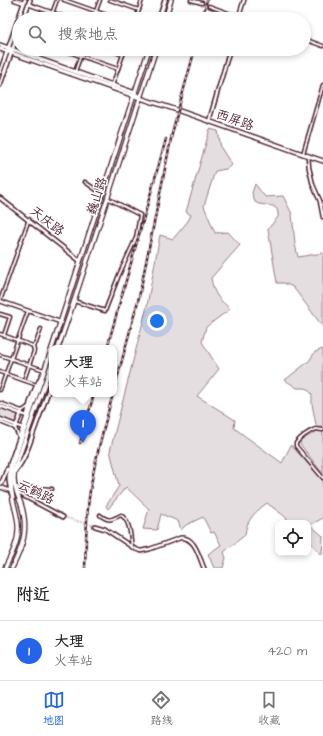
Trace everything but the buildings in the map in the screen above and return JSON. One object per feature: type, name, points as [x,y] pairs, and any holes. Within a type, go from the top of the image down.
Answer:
[{"type":"highway","points":[[161,12],[165,0]]},
{"type":"highway","points":[[167,12],[171,0]]},
{"type":"highway","name":"巍山路","points":[[53,345],[147,56]]},
{"type":"highway","name":"巍山路","points":[[59,345],[154,56]]},
{"type":"highway","points":[[102,194],[107,198]]},
{"type":"highway","name":"巍山路","points":[[5,568],[18,535],[18,521],[13,498],[11,475],[12,464],[49,357]]},
{"type":"highway","name":"巍山路","points":[[13,491],[15,487],[15,471],[18,456],[49,371]]},
{"type":"highway","name":"巍山路","points":[[12,568],[24,539],[25,531],[24,515],[20,503],[13,491]]},
{"type":"main road","points":[[25,12],[30,0]]},
{"type":"main road","points":[[21,12],[25,2]]},
{"type":"main road","points":[[0,72],[12,39]]},
{"type":"main road","name":"西屏路","points":[[0,45],[8,50]]},
{"type":"main road","name":"西屏路","points":[[0,49],[12,51]]},
{"type":"main road","points":[[0,85],[12,51]]},
{"type":"main road","name":"西屏路","points":[[25,56],[134,94],[140,98],[323,161]]},
{"type":"main road","points":[[0,485],[12,458],[37,385],[45,370]]},
{"type":"main road","points":[[15,471],[28,448],[49,387]]},
{"type":"main road","points":[[12,458],[8,475],[13,491]]},
{"type":"street","points":[[15,0],[25,2]]},
{"type":"street","points":[[52,12],[57,0]]},
{"type":"street","points":[[64,0],[96,11],[100,0]]},
{"type":"street","points":[[110,0],[139,10],[142,0]]},
{"type":"street","points":[[191,0],[202,3]]},
{"type":"street","points":[[241,12],[244,0]]},
{"type":"street","points":[[28,4],[49,12]]},
{"type":"street","points":[[209,6],[224,12]]},
{"type":"street","points":[[311,42],[323,46]]},
{"type":"street","points":[[36,60],[37,56]]},
{"type":"street","points":[[74,73],[80,56],[118,70]]},
{"type":"street","points":[[112,87],[122,56]]},
{"type":"street","points":[[209,121],[228,56]]},
{"type":"street","points":[[303,154],[323,85]]},
{"type":"street","points":[[308,156],[313,185],[320,201],[323,217]]},
{"type":"street","points":[[85,182],[102,194]]},
{"type":"street","name":"天庆路","points":[[0,198],[80,260]]},
{"type":"street","points":[[74,301],[105,311],[136,238],[140,215],[107,198]]},
{"type":"street","points":[[28,219],[0,301],[61,322]]},
{"type":"street","points":[[0,390],[28,311]]},
{"type":"street","points":[[0,314],[10,318],[3,335]]},
{"type":"street","points":[[24,380],[34,351],[33,346],[36,343],[41,329]]},
{"type":"street","points":[[0,334],[33,346]]},
{"type":"street","points":[[0,356],[45,370]]},
{"type":"street","points":[[0,372],[37,385]]},
{"type":"street","points":[[0,403],[27,416]]},
{"type":"street","points":[[0,406],[21,413]]},
{"type":"street","points":[[19,438],[16,426],[21,413],[29,406]]},
{"type":"street","points":[[0,420],[23,428]]},
{"type":"street","points":[[323,430],[317,429],[299,439],[296,446],[323,478]]},
{"type":"street","name":"云鹤路","points":[[0,485],[63,517]]},
{"type":"street","points":[[15,487],[52,489]]},
{"type":"street","points":[[100,515],[107,520],[111,520],[121,515],[125,518],[129,526],[132,547]]},
{"type":"street","points":[[95,526],[105,529],[136,550],[143,551],[180,538],[185,538],[193,543],[204,568]]},
{"type":"shaded area","points":[[210,129],[218,131],[221,148],[232,165],[226,169],[215,171],[204,206],[215,233],[228,232],[240,245],[211,278],[217,296],[230,309],[206,327],[202,342],[219,369],[197,396],[235,420],[234,428],[282,463],[291,445],[323,481],[323,518],[311,524],[311,520],[288,520],[267,503],[252,516],[247,525],[245,535],[224,552],[226,558],[223,568],[214,568],[208,554],[221,545],[214,532],[211,533],[203,517],[186,525],[181,530],[178,521],[161,514],[157,530],[143,529],[149,509],[126,487],[108,509],[106,506],[119,486],[110,451],[147,306],[160,235],[173,239],[191,215],[186,212]]},
{"type":"shaded area","points":[[255,184],[265,197],[283,196],[292,214],[298,257],[323,253],[323,327],[293,287],[284,283],[277,283],[268,229],[278,217],[278,213],[277,209],[273,206],[255,202],[252,193]]},
{"type":"shaded area","points":[[323,349],[323,427],[316,425],[312,404],[312,394],[306,388],[297,388],[285,380],[309,361],[315,352]]},
{"type":"shaded area","points":[[0,406],[20,414],[16,423],[0,417]]},
{"type":"shaded area","points":[[317,431],[323,431],[323,474],[300,444],[300,441]]},
{"type":"shaded area","points":[[311,526],[323,536],[322,555],[311,543]]},
{"type":"tunnel","points":[[202,3],[209,6]]},
{"type":"tunnel","points":[[63,517],[95,526]]},
{"type":"railway","points":[[204,12],[207,0]]},
{"type":"railway","points":[[117,379],[139,297],[172,134],[193,56]]},
{"type":"railway","points":[[108,345],[166,139]]},
{"type":"railway","points":[[80,443],[93,397]]},
{"type":"railway","points":[[85,568],[90,491],[97,454],[112,397]]},
{"type":"place","name":"大理","points":[[83,443]]}]
